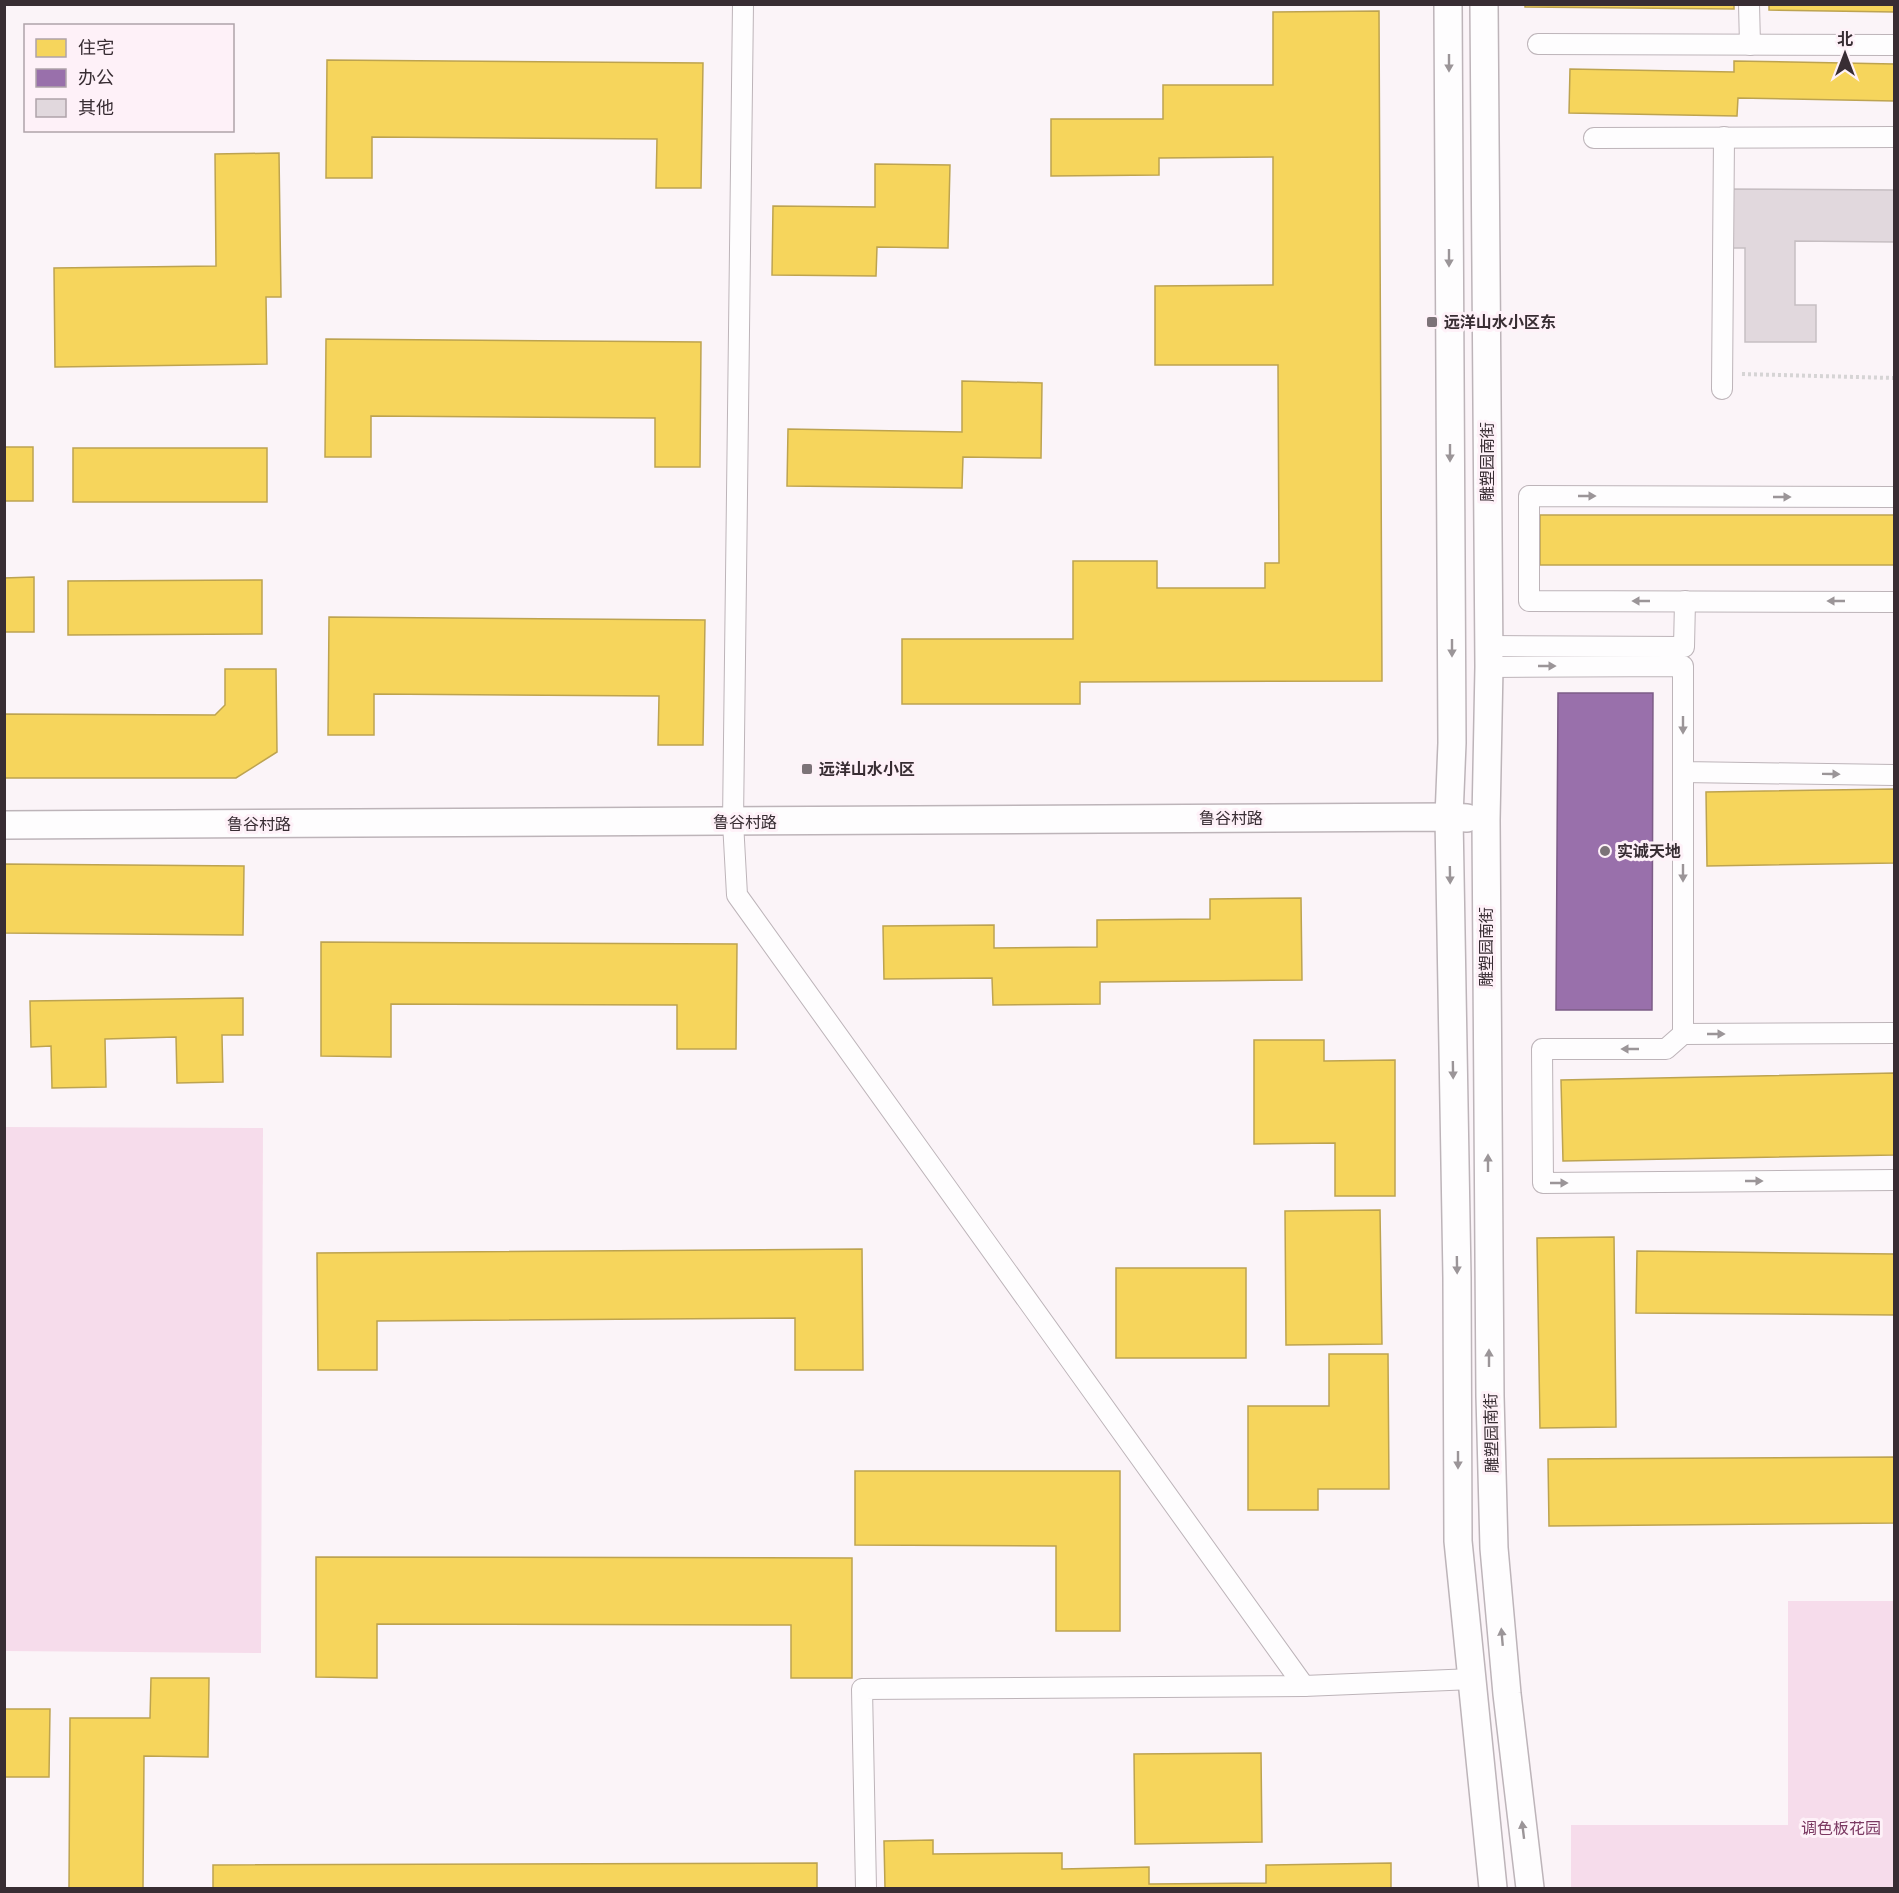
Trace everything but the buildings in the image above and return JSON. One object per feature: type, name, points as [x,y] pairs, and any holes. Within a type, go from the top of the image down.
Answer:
[{"type":"main road","name":"雕塑园南街","points":[[1448,4],[1452,731],[1449,817],[1457,1278],[1458,1541],[1493,1888]]},
{"type":"main road","name":"雕塑园南街","points":[[1484,4],[1489,656],[1486,820],[1490,1396],[1494,1548],[1507,1695],[1530,1888]]},
{"type":"main road","name":"鲁谷村路","points":[[4,825],[1449,817],[1486,820]]},
{"type":"street","points":[[743,4],[733,822],[737,895],[1304,1686]]},
{"type":"street","points":[[1749,4],[1750,45]]},
{"type":"street","points":[[1538,44],[1894,45]]},
{"type":"street","points":[[1722,381],[1724,137]]},
{"type":"street","points":[[1594,138],[1894,137]]},
{"type":"street","points":[[1894,497],[1529,496],[1529,601],[1894,602]]},
{"type":"street","points":[[1683,1034],[1685,601]]},
{"type":"street","points":[[1489,656],[1684,656]]},
{"type":"street","points":[[1683,772],[1894,775]]},
{"type":"street","points":[[1894,1033],[1683,1034],[1666,1049],[1542,1049],[1543,1183],[1894,1180]]},
{"type":"street","points":[[866,1888],[862,1689],[1304,1686],[1473,1679]]},
{"type":"path","points":[[1722,381],[1894,378]]},
{"type":"green space","points":[[5,1127],[263,1128],[261,1653],[5,1651]]},
{"type":"green space","name":"调色板花园","points":[[1788,1601],[1894,1601],[1894,1888],[1571,1888],[1571,1825],[1788,1825]]},
{"type":"place","name":"远洋山水小区东","points":[[1432,322]]},
{"type":"place","name":"远洋山水小区","points":[[807,769]]},
{"type":"place","name":"实诚天地","points":[[1605,851]]}]
